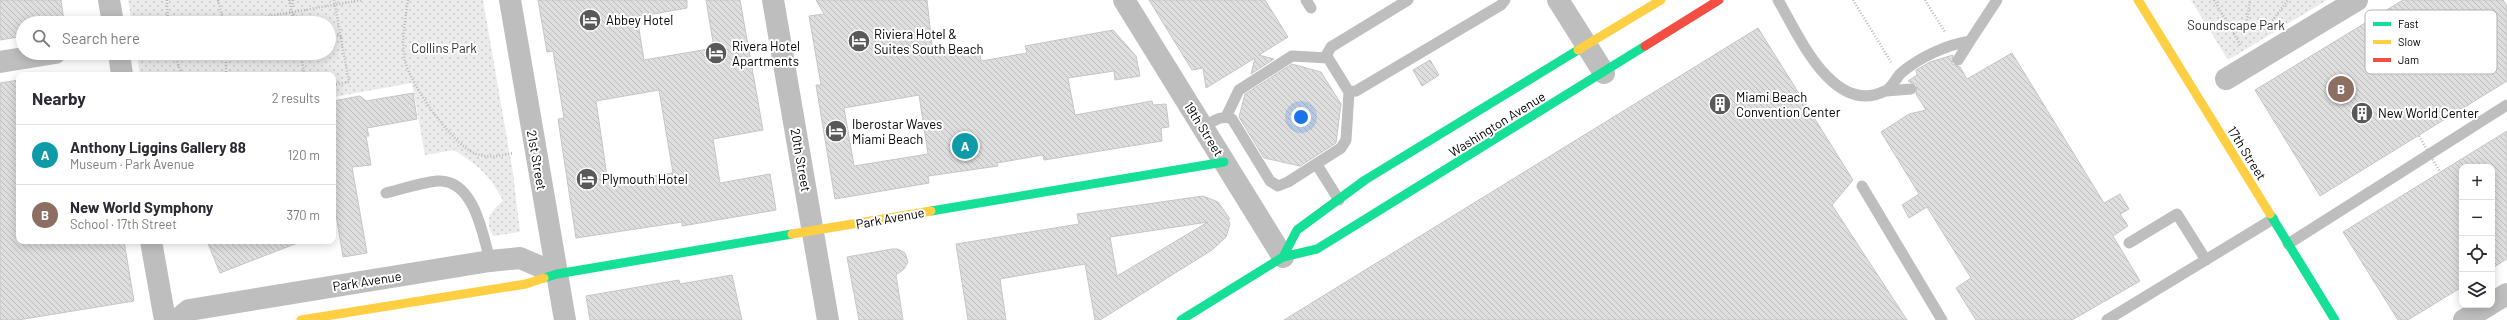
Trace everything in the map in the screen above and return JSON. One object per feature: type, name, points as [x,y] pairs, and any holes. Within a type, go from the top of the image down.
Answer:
[{"type":"street","points":[[109,0],[112,16]]},
{"type":"street","name":"21st Street","points":[[510,0],[565,320]]},
{"type":"street","name":"20th Street","points":[[773,0],[828,320]]},
{"type":"street","name":"19th Street","points":[[1124,0],[1283,258]]},
{"type":"street","points":[[1558,0],[1604,73]]},
{"type":"street","name":"Washington Avenue","points":[[1283,258],[1297,230],[1365,180],[1587,46],[1660,0]]},
{"type":"street","name":"Washington Avenue","points":[[1181,320],[1283,258],[1317,249],[1604,73],[1719,0]]},
{"type":"street","name":"17th Street","points":[[2138,0],[2335,320]]},
{"type":"street","points":[[2226,79],[2357,0]]},
{"type":"street","points":[[0,62],[16,59]]},
{"type":"street","points":[[120,60],[122,72]]},
{"type":"street","name":"Park Avenue","points":[[301,320],[526,284],[557,274],[1224,162]]},
{"type":"street","points":[[152,244],[165,320]]},
{"type":"street","name":"Park Avenue","points":[[177,320],[189,310],[490,261],[520,258],[557,274]]},
{"type":"street","points":[[2495,301],[2507,294]]},
{"type":"street","points":[[2464,320],[2483,308]]},
{"type":"lane","points":[[1203,128],[1219,118],[1226,117],[1232,119],[1270,181],[1278,186],[1335,154],[1346,140],[1348,92],[1327,54],[1331,47],[1408,0]]},
{"type":"lane","points":[[1348,92],[1356,91],[1501,5],[1505,0]]},
{"type":"lane","points":[[1778,0],[1816,66],[1833,84],[1855,96],[1870,96],[1886,91],[1911,89]]},
{"type":"lane","points":[[1958,60],[1997,0]]},
{"type":"lane","points":[[1886,91],[1902,73],[1947,45],[1970,41]]},
{"type":"lane","points":[[1226,117],[1239,90],[1292,56],[1328,58]]},
{"type":"lane","points":[[2288,244],[2507,105]]},
{"type":"lane","points":[[1317,164],[1339,200]]},
{"type":"lane","points":[[386,193],[438,181],[452,183],[464,194],[475,208],[490,261]]},
{"type":"lane","points":[[1862,186],[1942,320]]},
{"type":"lane","points":[[2129,243],[2177,214],[2206,260]]},
{"type":"lane","points":[[2107,320],[2273,219]]},
{"type":"path","points":[[167,0],[168,16]]},
{"type":"path","points":[[218,0],[222,16]]},
{"type":"path","points":[[289,0],[293,16]]},
{"type":"path","points":[[292,13],[293,0]]},
{"type":"path","points":[[333,0],[349,82],[336,84]]},
{"type":"path","points":[[273,16],[362,0]]},
{"type":"path","points":[[408,0],[402,38],[406,62],[420,92],[435,116],[473,152],[492,157],[513,153]]},
{"type":"path","points":[[1853,0],[1892,64]]},
{"type":"path","points":[[1925,0],[1945,32]]},
{"type":"path","points":[[2214,0],[2242,49]]},
{"type":"path","points":[[2233,33],[2246,27],[2250,0]]},
{"type":"path","points":[[2262,34],[2288,0]]},
{"type":"path","points":[[292,13],[297,16]]},
{"type":"path","points":[[336,35],[341,37]]},
{"type":"path","points":[[177,60],[181,72]]},
{"type":"path","points":[[226,60],[226,72]]},
{"type":"path","points":[[302,60],[304,72]]},
{"type":"path","points":[[2419,136],[2440,172]]},
{"type":"green space","name":"Collins Park","points":[[128,0],[483,0],[513,173],[520,232],[493,236],[489,225],[490,216],[495,208],[503,201],[493,184],[477,166],[454,150],[425,155],[412,83],[336,96],[336,72],[140,72],[138,60],[336,60],[336,16],[131,16]]},
{"type":"green space","name":"Soundscape Park","points":[[2191,0],[2327,0],[2228,60]]},
{"type":"building","points":[[0,0],[61,0],[63,16],[16,16],[16,37],[0,40]]},
{"type":"building","points":[[538,0],[687,0],[687,8],[637,17],[644,60],[714,48],[706,0],[740,0],[763,130],[713,139],[720,183],[770,174],[776,210],[682,226],[682,222],[576,238],[558,119],[564,118],[553,51],[547,52]],"holes":[[[659,90],[673,173],[608,183],[596,101]]]},
{"type":"building","points":[[816,0],[927,0],[933,54],[979,47],[981,61],[1027,53],[1025,46],[1113,30],[1136,56],[1140,76],[1115,80],[1114,71],[1068,78],[1075,115],[1152,101],[1153,105],[1166,104],[1169,127],[1161,128],[1162,141],[1044,160],[1043,155],[997,163],[998,166],[928,176],[929,183],[835,199],[816,85],[821,85],[809,16],[824,14]],"holes":[[[919,95],[928,154],[854,166],[844,108]]]},
{"type":"building","points":[[1149,0],[1265,0],[1288,37],[1259,55],[1274,59],[1251,74],[1255,58],[1206,88],[1203,68],[1192,70]]},
{"type":"building","name":"New World Center","points":[[2403,0],[2503,0],[2507,6],[2507,81],[2320,196],[2255,90],[2365,23],[2365,74],[2497,74],[2497,10],[2387,10]]},
{"type":"building","name":"Miami Beach Convention Center","points":[[1758,28],[1853,180],[1832,205],[1907,320],[1284,320]]},
{"type":"building","points":[[2012,53],[2104,203],[2120,194],[2129,209],[2120,214],[2128,226],[2113,236],[2140,281],[2072,320],[1976,320],[1956,288],[1971,278],[1927,207],[1909,218],[1902,205],[1919,194],[1881,132],[1909,114],[1926,110],[1916,94],[1917,85],[1908,81],[1917,75],[1916,70],[1930,62],[1953,55],[1952,64],[1960,67],[1967,79]]},
{"type":"building","points":[[1430,60],[1439,75],[1422,86],[1413,70]]},
{"type":"building","points":[[1292,64],[1321,72],[1341,104],[1336,143],[1300,166],[1264,158],[1239,117],[1245,94]]},
{"type":"building","points":[[16,80],[16,244],[124,244],[134,301],[18,320],[0,320],[0,83]]},
{"type":"building","points":[[413,93],[417,119],[367,128],[369,136],[366,136],[371,165],[352,167],[367,253],[343,257],[336,214],[336,100],[360,96],[366,101]]},
{"type":"building","points":[[2507,131],[2507,259],[2495,266],[2495,164],[2459,164],[2459,289],[2408,320],[2398,320],[2343,232]]},
{"type":"building","points":[[1203,196],[1218,202],[1230,219],[1228,219],[1230,224],[1226,237],[1212,250],[1100,320],[1095,320],[1085,264],[1000,279],[1006,320],[968,320],[956,244],[1079,224],[1077,214]],"holes":[[[1208,222],[1117,276],[1110,237]]]},
{"type":"building","points":[[208,244],[295,244],[220,273]]},
{"type":"building","points":[[898,249],[905,253],[908,262],[904,269],[896,275],[903,320],[859,320],[847,257]]},
{"type":"building","points":[[732,275],[742,320],[590,320],[586,296],[679,280],[680,284]]},
{"type":"traffic: fast","points":[[1181,320],[1283,257],[1317,249],[1645,46]]},
{"type":"traffic: fast","points":[[1283,257],[1297,230],[1365,180],[1578,50]]},
{"type":"traffic: fast","points":[[931,211],[1224,162]]},
{"type":"traffic: fast","points":[[2270,214],[2335,320]]},
{"type":"traffic: fast","points":[[544,278],[557,274],[792,234]]},
{"type":"traffic: slow","points":[[1578,50],[1661,0]]},
{"type":"traffic: slow","points":[[2138,0],[2270,214]]},
{"type":"traffic: slow","points":[[792,234],[931,211]]},
{"type":"traffic: slow","points":[[301,320],[526,284],[544,278]]},
{"type":"traffic: jam","points":[[1645,46],[1719,0]]},
{"type":"place","name":"Abbey Hotel","points":[[590,20]]},
{"type":"place","name":"Riviera Hotel & Suites South Beach","points":[[859,41]]},
{"type":"place","name":"Rivera Hotel Apartments","points":[[716,53]]},
{"type":"place","name":"New World Symphony","points":[[2341,89]]},
{"type":"place","name":"Miami Beach Convention Center","points":[[1720,104]]},
{"type":"place","name":"New World Center","points":[[2362,113]]},
{"type":"place","name":"Iberostar Waves Miami Beach","points":[[836,131]]},
{"type":"place","name":"Anthony Liggins Gallery 88","points":[[965,146]]},
{"type":"place","name":"Plymouth Hotel","points":[[587,179]]}]
